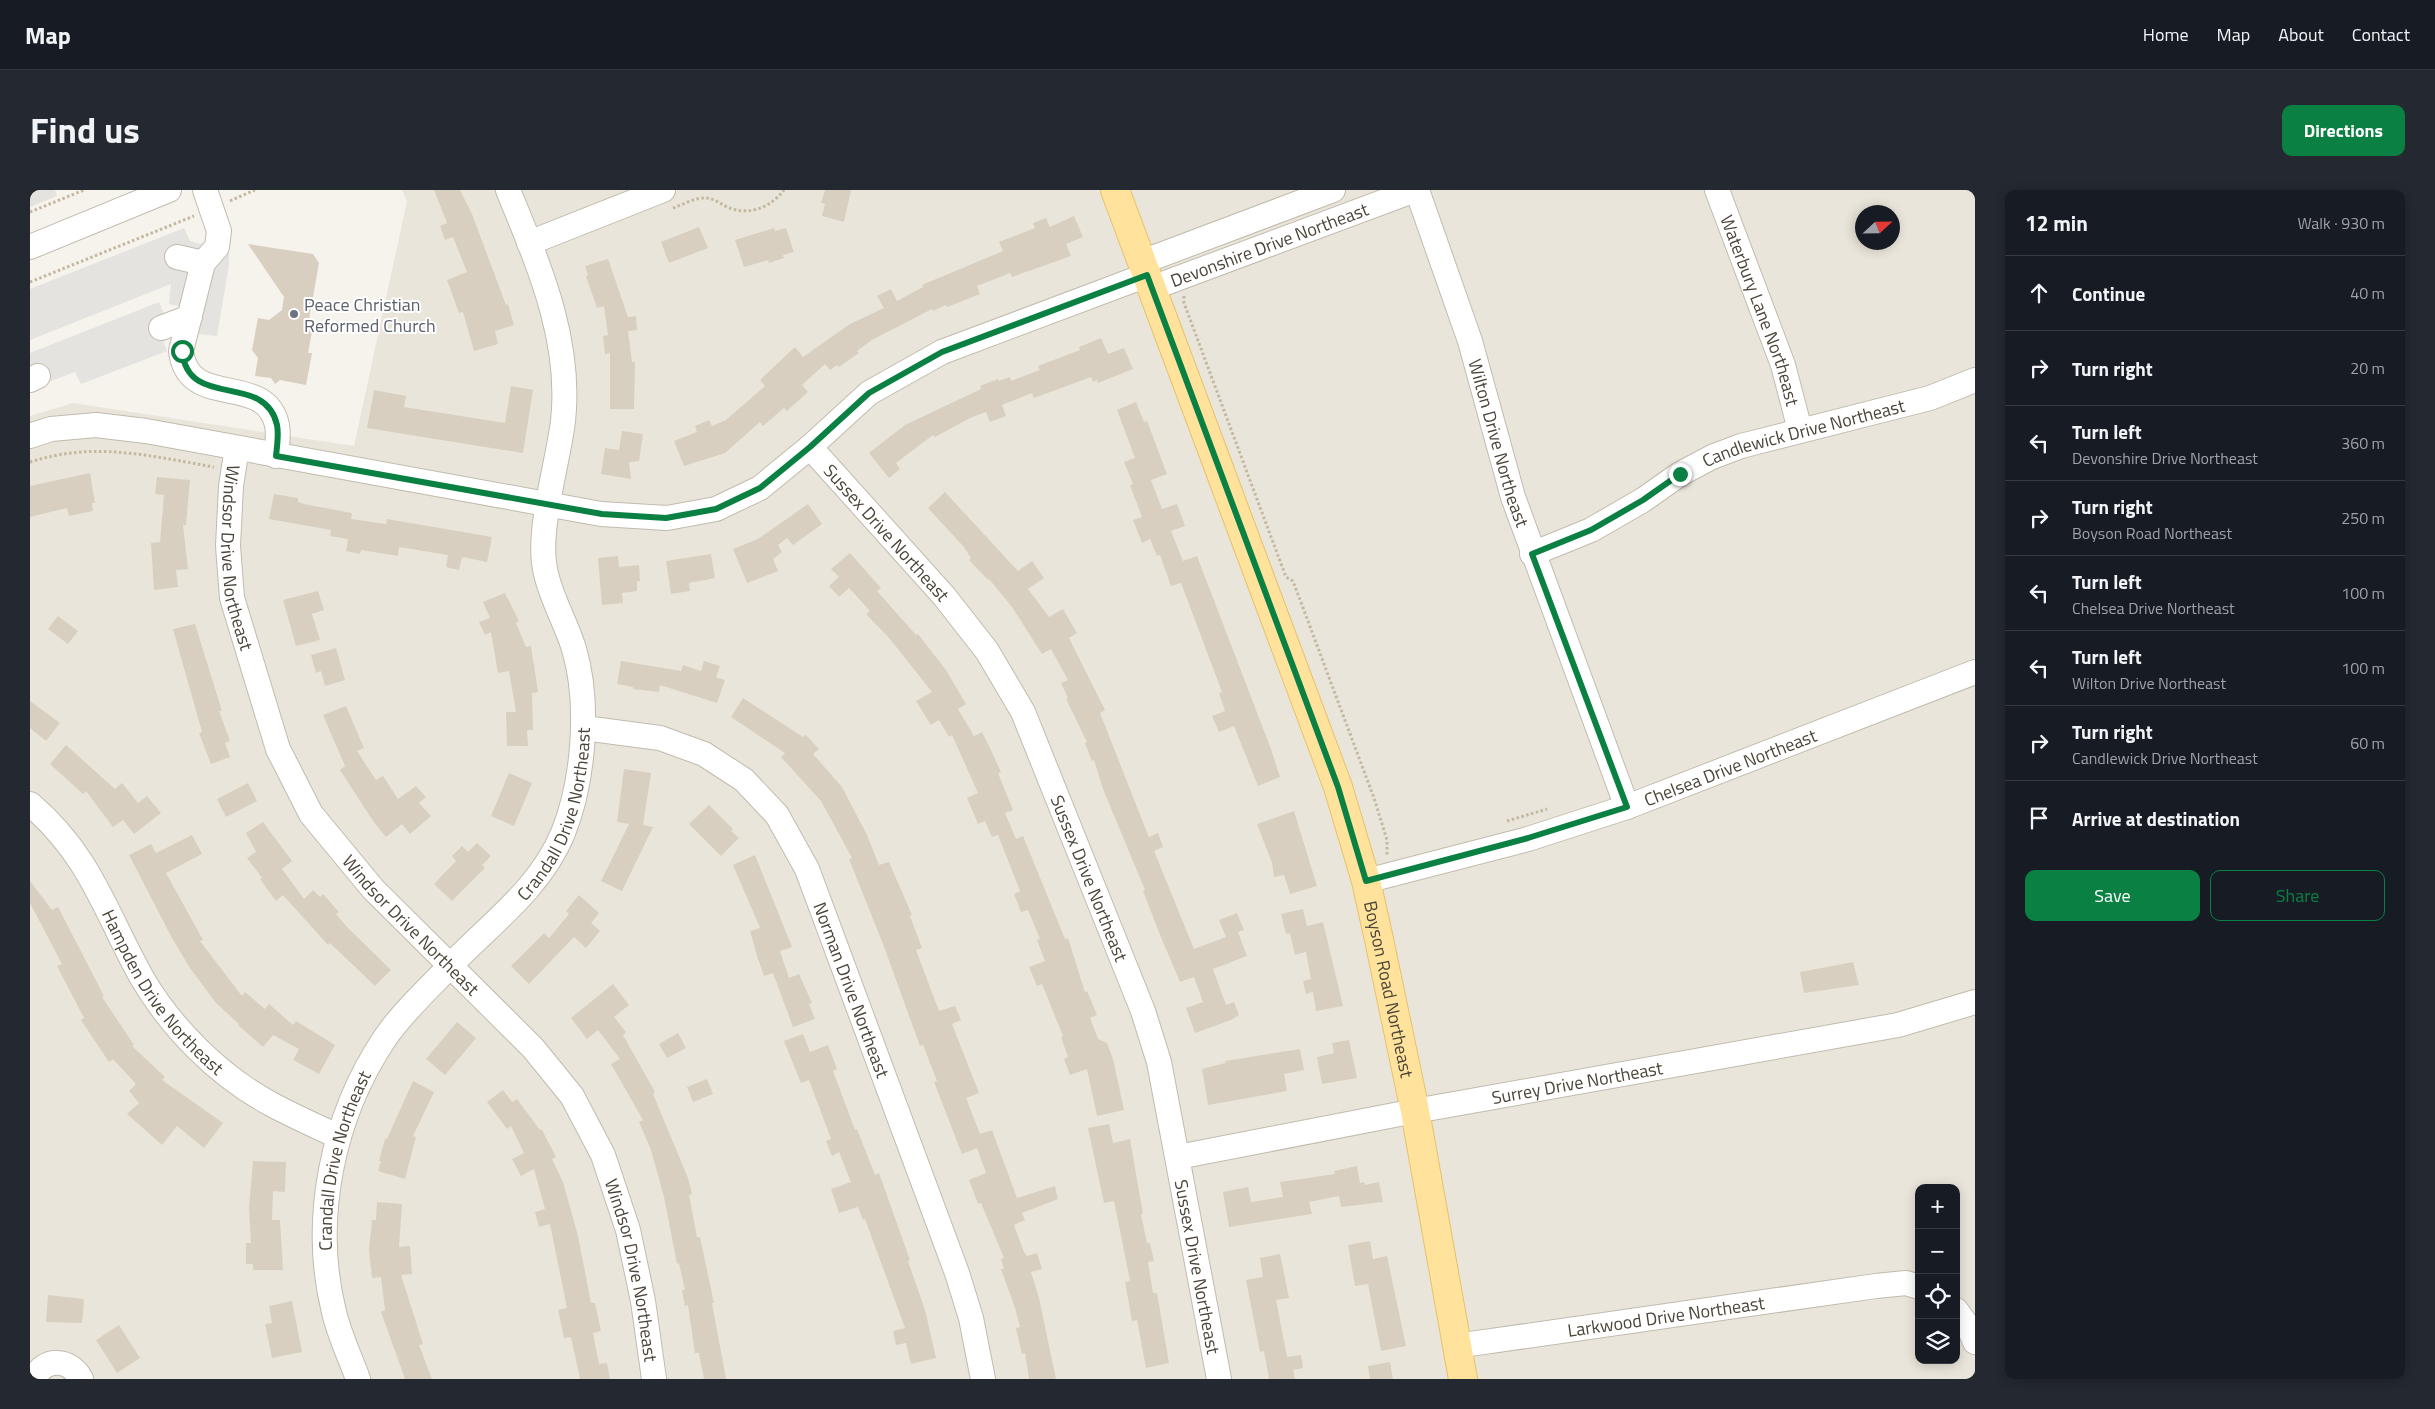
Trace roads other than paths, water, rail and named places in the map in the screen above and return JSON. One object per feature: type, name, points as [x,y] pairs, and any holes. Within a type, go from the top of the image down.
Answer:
[{"type":"main road","name":"Boyson Road Northeast","points":[[1115,190],[1338,787],[1366,881],[1415,1111],[1462,1379]]},
{"type":"street","points":[[30,247],[124,198],[169,190]]},
{"type":"street","name":"Crandall Drive Northeast","points":[[358,1379],[334,1312],[325,1256],[325,1202],[339,1136],[352,1099],[387,1035],[450,966],[535,882],[550,860],[572,807],[584,728],[581,676],[573,647],[544,568],[544,544],[549,505],[563,420],[565,382],[561,346],[554,313],[508,190]]},
{"type":"street","name":"Devonshire Drive Northeast","points":[[1147,275],[1333,190]]},
{"type":"street","name":"Devonshire Drive Northeast","points":[[31,432],[96,425],[237,448],[602,514],[666,518],[716,509],[760,488],[810,447],[869,393],[942,352],[1147,275],[1416,190]]},
{"type":"street","name":"Wilton Drive Northeast","points":[[1416,190],[1470,341],[1513,498],[1532,554],[1627,807]]},
{"type":"street","name":"Waterbury Lane Northeast","points":[[1717,190],[1783,365],[1800,430]]},
{"type":"street","points":[[209,199],[219,231],[217,247],[203,263],[182,351],[183,362],[191,376],[202,385],[257,397],[266,403],[274,414],[278,427],[276,456]]},
{"type":"street","points":[[529,243],[667,200]]},
{"type":"street","points":[[177,257],[203,263]]},
{"type":"street","points":[[161,328],[190,317]]},
{"type":"street","name":"Candlewick Drive Northeast","points":[[1532,554],[1591,530],[1712,457],[1741,446],[1800,430],[1930,398],[1975,380]]},
{"type":"street","name":"Sussex Drive Northeast","points":[[810,447],[944,596],[987,651],[1022,712],[1143,1011],[1159,1062],[1219,1379]]},
{"type":"street","name":"Windsor Drive Northeast","points":[[237,448],[231,486],[228,546],[232,598],[278,749],[311,814],[373,889],[538,1055],[572,1096],[603,1155],[628,1230],[643,1301],[654,1379]]},
{"type":"street","name":"Chelsea Drive Northeast","points":[[1366,881],[1528,838],[1627,807],[1975,672]]},
{"type":"street","name":"Norman Drive Northeast","points":[[584,728],[660,738],[704,754],[744,780],[777,815],[807,869],[957,1273],[971,1318],[983,1379]]},
{"type":"street","name":"Hampden Drive Northeast","points":[[30,804],[48,819],[71,845],[86,868],[156,1001],[189,1040],[228,1076],[270,1104],[339,1136]]},
{"type":"street","name":"Surrey Drive Northeast","points":[[1178,1157],[1415,1111],[1898,1025],[1975,1002]]},
{"type":"street","name":"Larkwood Drive Northeast","points":[[1456,1346],[1876,1286],[1906,1283],[1915,1286]]},
{"type":"street","points":[[1960,1316],[1969,1328],[1975,1342]]},
{"type":"street","points":[[34,1379],[45,1365],[58,1362],[70,1365],[80,1379]]},
{"type":"place","name":"Peace Christian Reformed Church","points":[[294,314]]}]
